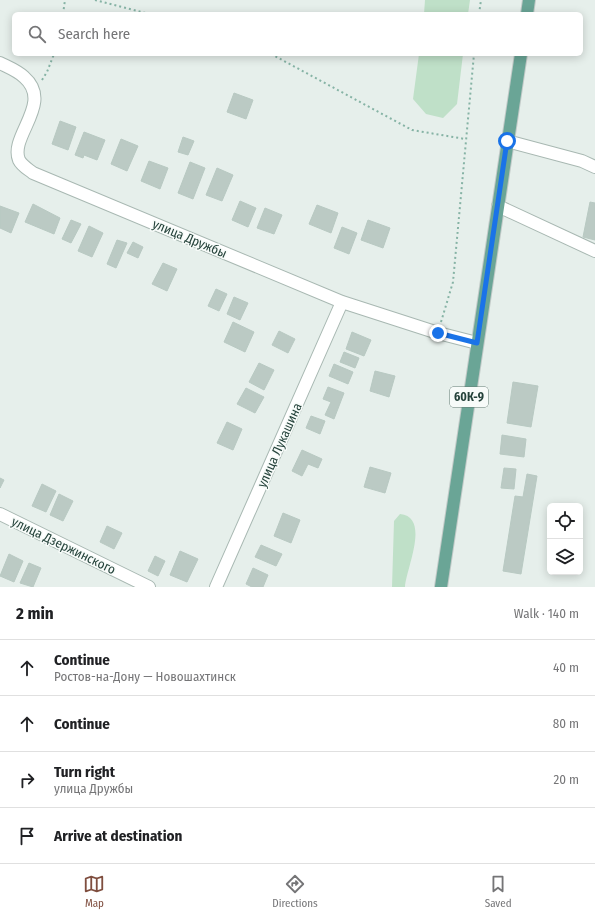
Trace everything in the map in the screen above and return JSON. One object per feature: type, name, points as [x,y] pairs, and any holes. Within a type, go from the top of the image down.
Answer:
[{"type":"main road","points":[[527,12],[529,0]]},
{"type":"main road","name":"60К-9","points":[[441,587],[521,56]]},
{"type":"street","points":[[0,63],[24,76],[34,91]]},
{"type":"street","name":"улица Дружбы","points":[[34,91],[34,101],[31,114],[17,150],[19,160],[23,166],[33,173],[342,302],[438,333],[477,343]]},
{"type":"street","points":[[507,141],[582,161],[595,167]]},
{"type":"street","points":[[498,206],[595,251]]},
{"type":"street","name":"улица Лукашина","points":[[216,587],[342,302]]},
{"type":"street","name":"улица Дзержинского","points":[[0,514],[149,587]]},
{"type":"path","points":[[62,12],[65,0]]},
{"type":"path","points":[[95,0],[141,12]]},
{"type":"path","points":[[479,12],[481,0]]},
{"type":"path","points":[[34,91],[47,72],[53,56]]},
{"type":"path","points":[[275,56],[412,130],[465,139]]},
{"type":"path","points":[[438,333],[453,282],[459,231],[465,139],[474,56]]},
{"type":"green space","points":[[425,0],[470,0],[468,12],[424,12]]},
{"type":"green space","points":[[419,56],[463,56],[457,104],[443,118],[426,114],[413,99]]},
{"type":"green space","points":[[400,514],[409,517],[414,524],[414,545],[405,587],[392,587],[394,521]]},
{"type":"building","points":[[234,93],[253,100],[246,119],[227,112]]},
{"type":"building","points":[[60,121],[76,127],[68,150],[52,144]]},
{"type":"building","points":[[84,132],[105,140],[97,160],[84,155],[83,158],[75,155]]},
{"type":"building","points":[[183,137],[194,141],[188,155],[178,152]]},
{"type":"building","points":[[121,139],[138,146],[127,171],[111,164]]},
{"type":"building","points":[[149,161],[168,168],[160,189],[141,181]]},
{"type":"building","points":[[190,162],[205,168],[193,199],[178,193]]},
{"type":"building","points":[[217,168],[233,175],[222,201],[206,195]]},
{"type":"building","points":[[240,201],[256,208],[248,227],[232,220]]},
{"type":"building","points":[[590,202],[595,203],[595,240],[583,237]]},
{"type":"building","points":[[33,204],[60,218],[54,234],[25,222]]},
{"type":"building","points":[[317,205],[338,213],[331,233],[309,224]]},
{"type":"building","points":[[0,206],[19,213],[11,233],[0,228]]},
{"type":"building","points":[[265,208],[282,215],[274,234],[257,228]]},
{"type":"building","points":[[71,220],[81,224],[71,243],[62,239]]},
{"type":"building","points":[[368,220],[390,228],[383,248],[361,240]]},
{"type":"building","points":[[89,226],[103,233],[92,257],[78,251]]},
{"type":"building","points":[[342,227],[357,233],[349,254],[334,248]]},
{"type":"building","points":[[117,240],[127,243],[116,268],[107,264]]},
{"type":"building","points":[[133,242],[143,247],[138,258],[127,253]]},
{"type":"building","points":[[163,263],[177,269],[167,291],[152,284]]},
{"type":"building","points":[[216,289],[227,294],[219,311],[208,306]]},
{"type":"building","points":[[234,297],[248,303],[240,320],[227,314]]},
{"type":"building","points":[[233,322],[254,332],[245,352],[224,342]]},
{"type":"building","points":[[279,331],[295,339],[288,353],[272,345]]},
{"type":"building","points":[[352,332],[371,340],[364,356],[346,349]]},
{"type":"building","points":[[344,352],[359,358],[355,368],[340,362]]},
{"type":"building","points":[[259,363],[274,370],[264,390],[249,382]]},
{"type":"building","points":[[334,364],[353,372],[348,384],[329,376]]},
{"type":"building","points":[[375,371],[395,376],[389,397],[370,391]]},
{"type":"building","points":[[513,382],[538,386],[531,427],[507,423]]},
{"type":"building","points":[[328,387],[344,393],[334,419],[325,415],[331,402],[323,399]]},
{"type":"building","points":[[246,388],[264,397],[255,413],[237,404]]},
{"type":"building","points":[[311,416],[325,421],[320,434],[306,428]]},
{"type":"building","points":[[227,422],[242,429],[233,450],[217,443]]},
{"type":"building","points":[[502,435],[526,439],[524,457],[500,454]]},
{"type":"building","points":[[302,450],[322,459],[318,468],[308,464],[302,476],[292,471]]},
{"type":"building","points":[[370,467],[391,473],[385,493],[364,487]]},
{"type":"building","points":[[504,468],[516,469],[514,489],[501,488]]},
{"type":"building","points":[[527,474],[537,476],[521,574],[503,571],[515,496],[523,497]]},
{"type":"building","points":[[0,478],[4,480],[0,488]]},
{"type":"building","points":[[42,484],[56,491],[46,512],[32,506]]},
{"type":"building","points":[[59,494],[73,501],[63,521],[50,515]]},
{"type":"building","points":[[283,513],[300,520],[291,543],[274,536]]},
{"type":"building","points":[[107,526],[122,533],[114,549],[100,542]]},
{"type":"building","points":[[261,545],[282,554],[276,566],[255,557]]},
{"type":"building","points":[[180,551],[198,559],[187,582],[170,575]]},
{"type":"building","points":[[9,554],[23,561],[14,582],[0,576]]},
{"type":"building","points":[[155,556],[165,561],[158,576],[148,571]]},
{"type":"building","points":[[29,563],[41,568],[33,587],[20,583]]},
{"type":"building","points":[[253,568],[268,575],[263,587],[252,587],[246,584]]},
{"type":"route","points":[[438,333],[477,343],[507,141]]}]
